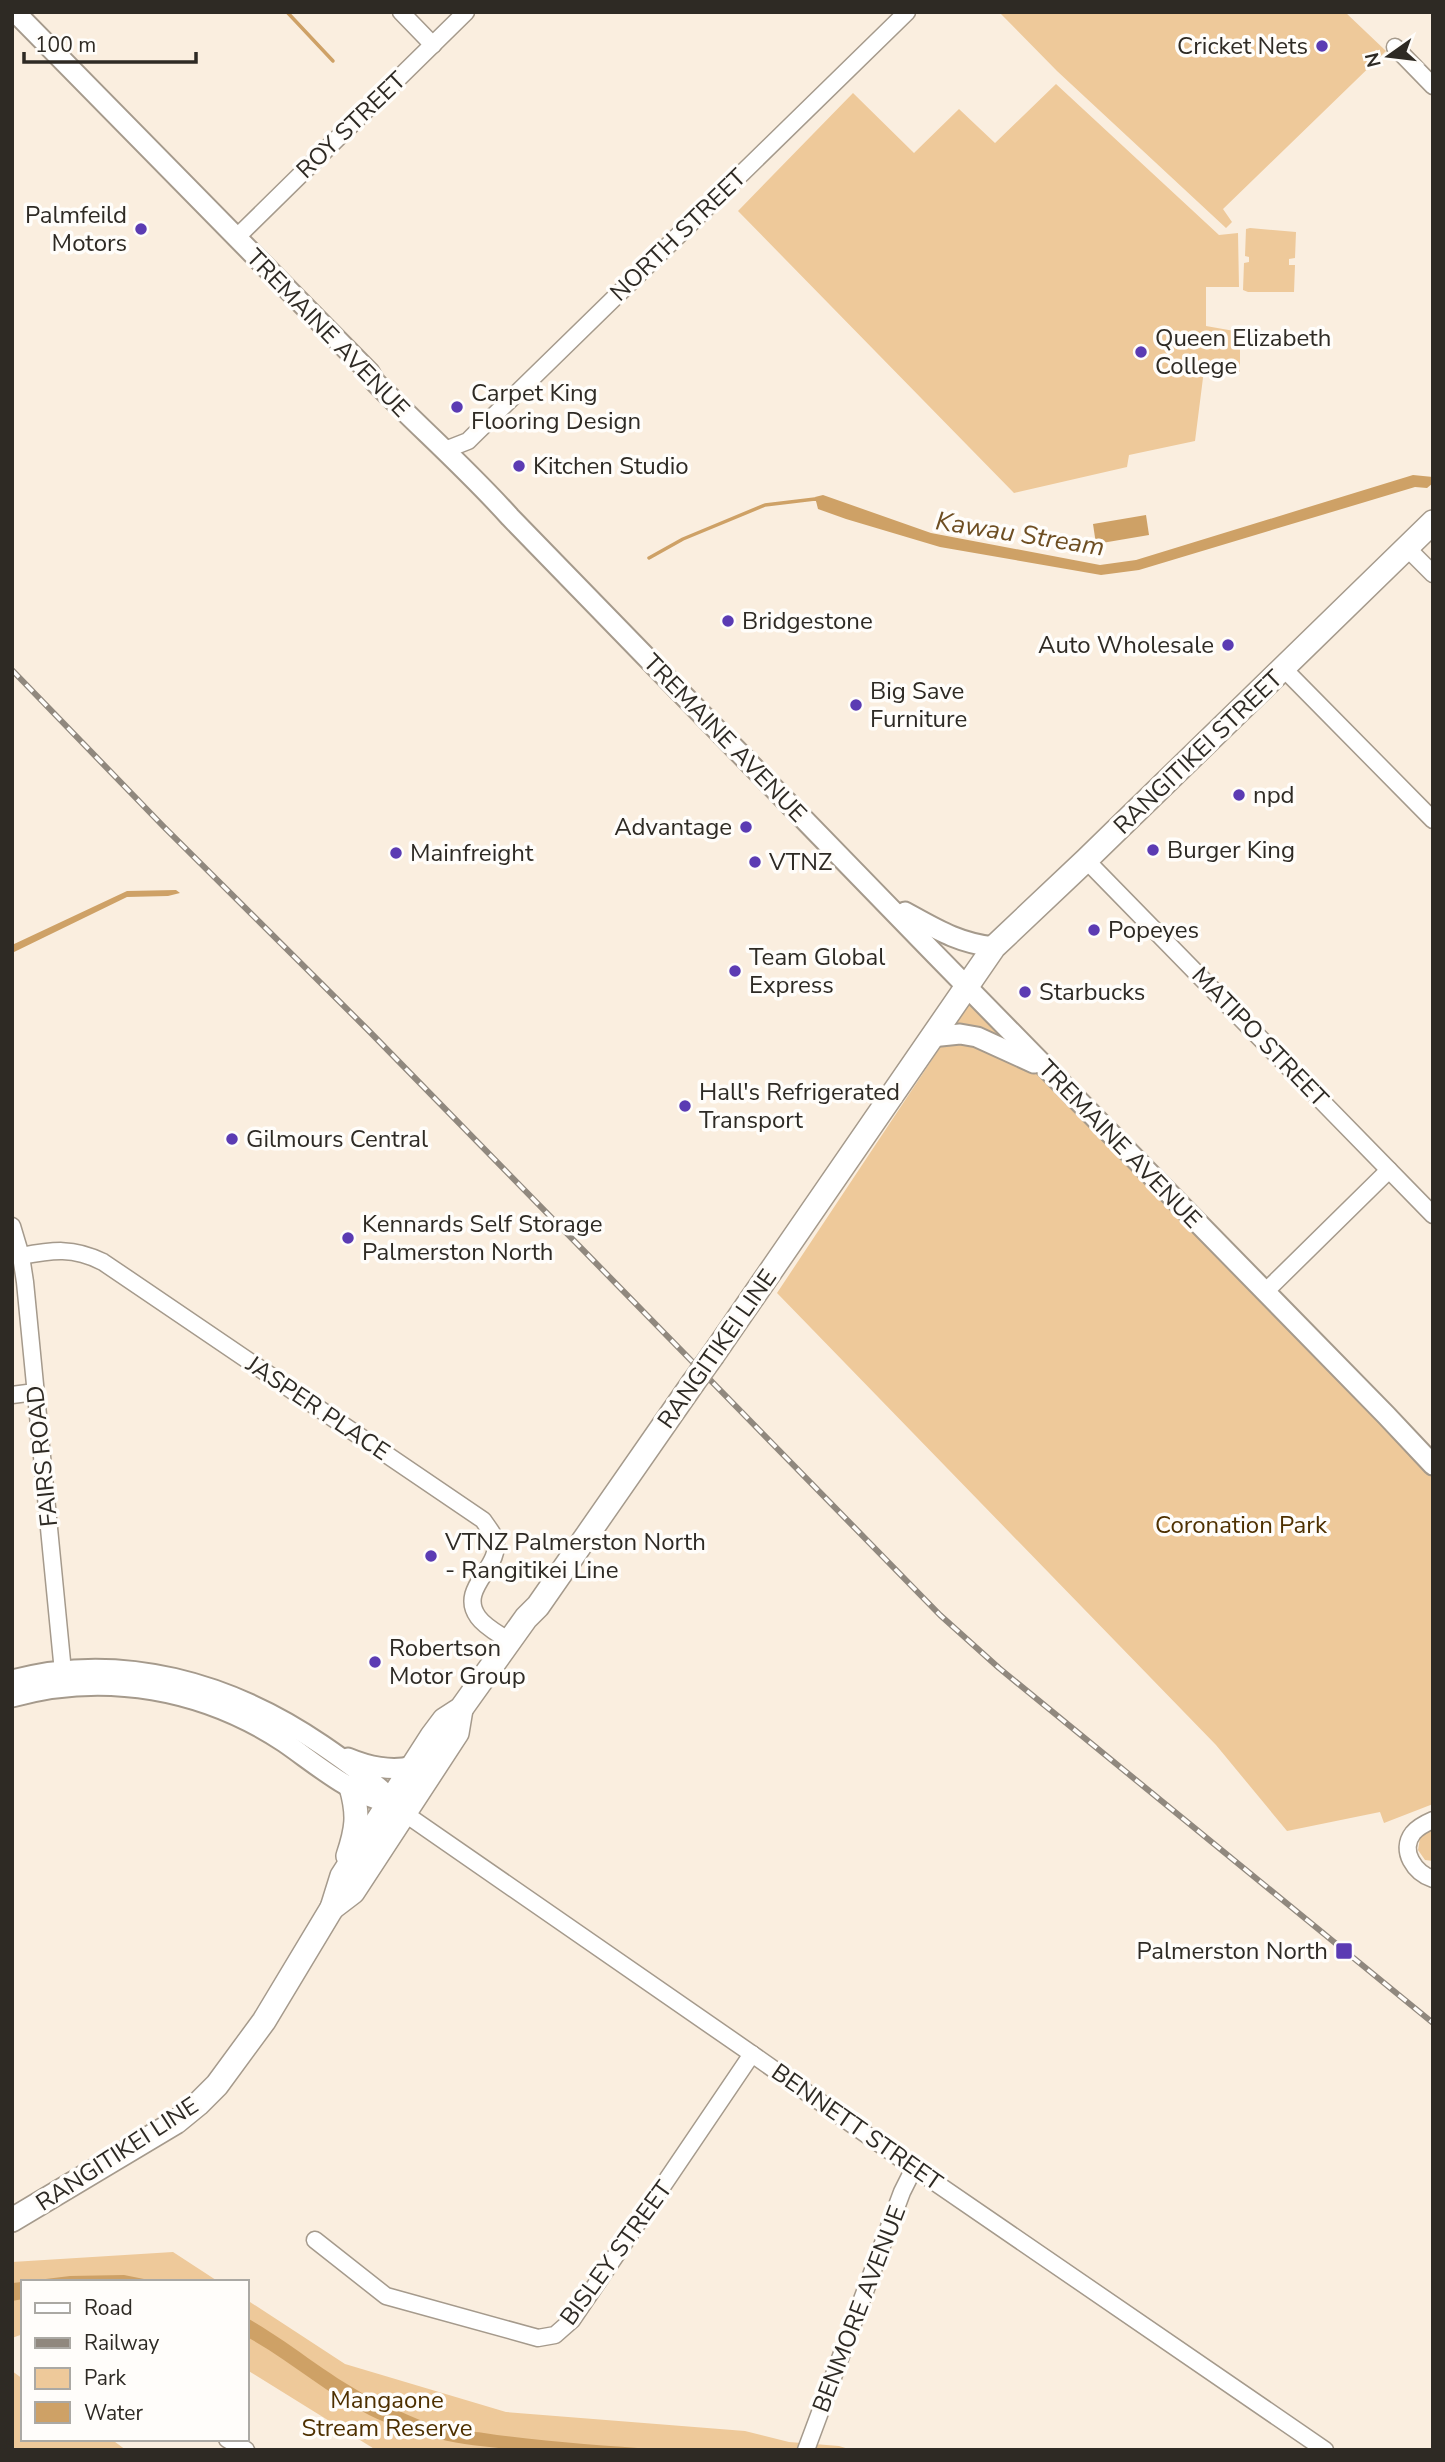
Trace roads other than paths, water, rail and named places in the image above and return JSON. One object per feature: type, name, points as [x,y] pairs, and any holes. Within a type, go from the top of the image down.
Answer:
[{"type":"highway","name":"RANGITIKEI STREET","points":[[967,984],[994,947],[1433,522]]},
{"type":"highway","name":"RANGITIKEI LINE","points":[[332,1908],[353,1892],[397,1808],[412,1766],[444,1720],[461,1709],[509,1641],[538,1606],[967,984]]},
{"type":"highway","name":"RANGITIKEI LINE","points":[[12,2220],[144,2142],[198,2104],[241,2055],[332,1908],[342,1876],[457,1733],[461,1709]]},
{"type":"highway","points":[[342,1876],[358,1821],[351,1787]]},
{"type":"main road","name":"TREMAINE AVENUE","points":[[15,12],[369,372],[375,382],[471,473],[510,517],[1433,1465]]},
{"type":"main road","points":[[883,899],[950,937],[973,945],[994,947]]},
{"type":"main road","points":[[931,1037],[960,1034],[977,1037],[1047,1070]]},
{"type":"main road","points":[[12,1697],[64,1679],[119,1669],[185,1679],[225,1692],[278,1728],[351,1787],[373,1800],[397,1808]]},
{"type":"main road","points":[[12,1680],[64,1679]]},
{"type":"main road","points":[[278,1728],[352,1760],[383,1768],[412,1766]]},
{"type":"main road","points":[[322,1745],[377,1786],[397,1808]]},
{"type":"street","points":[[401,12],[433,45]]},
{"type":"street","name":"ROY STREET","points":[[236,238],[466,12]]},
{"type":"street","name":"NORTH STREET","points":[[445,450],[468,441],[907,12]]},
{"type":"street","points":[[1395,47],[1433,86]]},
{"type":"street","points":[[1407,548],[1433,574]]},
{"type":"street","points":[[1283,668],[1433,820]]},
{"type":"street","name":"MATIPO STREET","points":[[1086,860],[1433,1215]]},
{"type":"street","points":[[1265,1292],[1389,1170]]},
{"type":"street","name":"FAIRS ROAD","points":[[12,1226],[21,1256],[64,1679]]},
{"type":"street","name":"JASPER PLACE","points":[[21,1256],[45,1252],[84,1252],[103,1262],[483,1520],[495,1539],[495,1550],[474,1591],[474,1609],[482,1621],[509,1641]]},
{"type":"street","points":[[12,1395],[35,1392]]},
{"type":"street","name":"BENNETT STREET","points":[[397,1808],[1325,2450]]},
{"type":"street","points":[[1433,1820],[1412,1833],[1408,1853],[1419,1872],[1433,1879]]},
{"type":"street","name":"BISLEY STREET","points":[[315,2240],[386,2296],[538,2338],[555,2335],[572,2320],[752,2054]]},
{"type":"street","name":"BENMORE AVENUE","points":[[806,2450],[902,2192],[914,2168]]},
{"type":"street","points":[[230,2441],[246,2450]]},
{"type":"water","points":[[1413,475],[1433,477],[1433,483],[1427,488],[1415,487],[1139,570],[1101,575],[940,547],[818,509],[815,497],[823,495],[931,533],[1100,565],[1136,560]]},
{"type":"water","points":[[1146,515],[1149,535],[1096,544],[1093,524]]},
{"type":"water","points":[[176,890],[180,893],[127,897],[12,953],[12,945],[127,891]]},
{"type":"water","points":[[124,2275],[149,2280],[37,2280],[70,2276]]},
{"type":"water","points":[[21,2282],[21,2299],[12,2301],[13,2283]]},
{"type":"water","points":[[248,2319],[361,2392],[437,2426],[458,2432],[660,2450],[549,2451],[439,2439],[403,2429],[369,2415],[248,2338]]},
{"type":"waterway","points":[[287,12],[333,61]]},
{"type":"waterway","name":"Kawau Stream","points":[[649,558],[683,539],[765,505],[815,499],[820,501]]},
{"type":"railway","points":[[12,670],[940,1615],[999,1668],[1433,2023]]},
{"type":"place","name":"Cricket Nets","points":[[1322,46]]},
{"type":"place","name":"Palmfeild Motors","points":[[141,229]]},
{"type":"place","name":"Queen Elizabeth College","points":[[1141,352]]},
{"type":"place","name":"Carpet King Flooring Design","points":[[457,407]]},
{"type":"place","name":"Kitchen Studio","points":[[519,466]]},
{"type":"place","name":"Bridgestone","points":[[728,621]]},
{"type":"place","name":"Auto Wholesale","points":[[1228,645]]},
{"type":"place","name":"Big Save Furniture","points":[[856,705]]},
{"type":"place","name":"npd","points":[[1239,795]]},
{"type":"place","name":"Advantage","points":[[746,827]]},
{"type":"place","name":"Burger King","points":[[1153,850]]},
{"type":"place","name":"Mainfreight","points":[[396,853]]},
{"type":"place","name":"VTNZ","points":[[755,862]]},
{"type":"place","name":"Popeyes","points":[[1094,930]]},
{"type":"place","name":"Team Global Express","points":[[735,971]]},
{"type":"place","name":"Starbucks","points":[[1025,992]]},
{"type":"place","name":"Hall's Refrigerated Transport","points":[[685,1106]]},
{"type":"place","name":"Gilmours Central","points":[[232,1139]]},
{"type":"place","name":"Kennards Self Storage Palmerston North","points":[[348,1238]]},
{"type":"place","name":"VTNZ Palmerston North - Rangitikei Line","points":[[431,1556]]},
{"type":"place","name":"Robertson Motor Group","points":[[375,1662]]},
{"type":"place","name":"Palmerston North","points":[[1344,1951]]},
{"type":"park label","name":"Coronation Park","points":[[1241,1525]]},
{"type":"park label","name":"Mangaone Stream Reserve","points":[[387,2414]]}]
